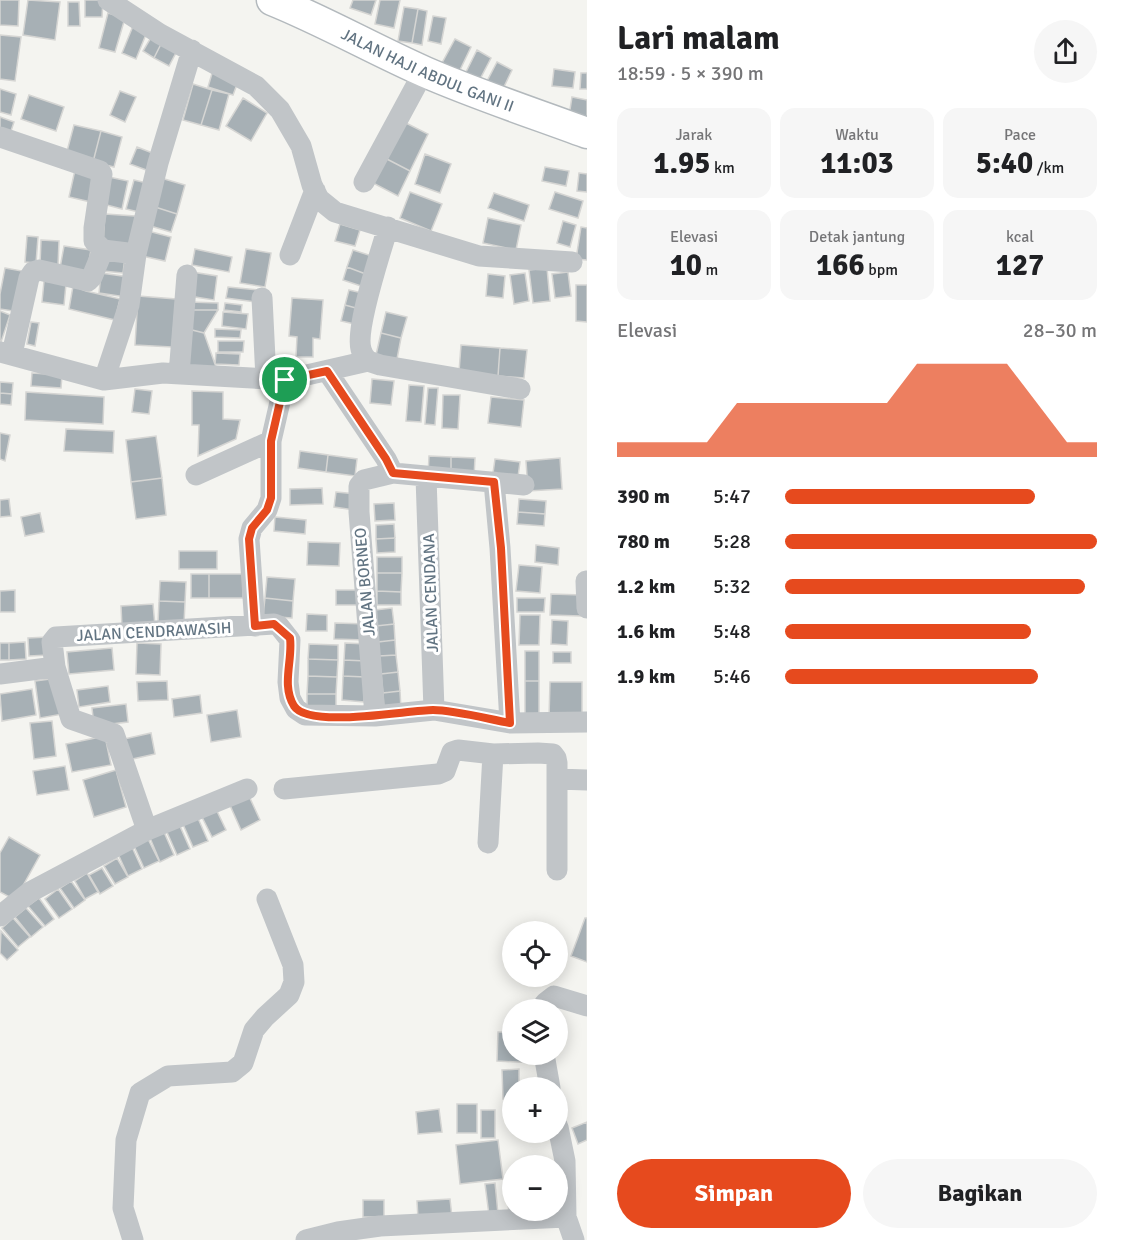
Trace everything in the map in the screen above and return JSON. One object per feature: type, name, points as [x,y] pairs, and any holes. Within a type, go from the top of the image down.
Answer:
[{"type":"street","points":[[108,0],[160,34],[256,86],[280,110],[301,146],[319,199],[335,212],[354,219],[388,226],[479,256],[572,262]]},
{"type":"street","name":"JALAN HAJI ABDUL GANI II","points":[[283,2],[310,15],[416,85],[587,133]]},
{"type":"street","points":[[104,380],[129,305],[136,254],[158,163],[192,50]]},
{"type":"street","points":[[364,182],[416,85]]},
{"type":"street","points":[[0,137],[100,171],[102,174],[94,241],[103,250],[136,254]]},
{"type":"street","points":[[290,255],[315,190]]},
{"type":"street","points":[[368,361],[360,348],[360,336],[388,226]]},
{"type":"street","points":[[103,250],[92,279],[88,281],[39,270],[31,274],[6,353],[104,380],[164,373],[276,380],[368,361],[520,389]]},
{"type":"street","points":[[179,374],[187,275]]},
{"type":"street","points":[[255,626],[249,539],[252,528],[267,510],[271,498],[271,441],[276,380],[262,298]]},
{"type":"street","points":[[327,371],[393,473],[524,485]]},
{"type":"street","points":[[196,475],[271,441]]},
{"type":"street","name":"JALAN BORNEO","points":[[375,716],[358,495],[359,486],[364,480],[393,473]]},
{"type":"street","name":"JALAN CENDANA","points":[[426,477],[434,710]]},
{"type":"street","points":[[494,482],[501,548],[510,723]]},
{"type":"street","points":[[586,581],[587,609]]},
{"type":"street","name":"JALAN CENDRAWASIH","points":[[55,667],[52,642],[56,637],[274,624],[290,638],[288,682],[290,698],[296,709],[305,715],[375,716],[434,710],[510,723],[587,722]]},
{"type":"street","points":[[0,674],[55,667],[71,719],[114,734],[147,830]]},
{"type":"street","points":[[284,789],[438,774],[445,771],[452,752],[464,750],[493,754],[553,754],[556,758],[557,779],[556,870]]},
{"type":"street","points":[[488,843],[493,754]]},
{"type":"street","points":[[557,779],[587,780]]},
{"type":"street","points":[[0,916],[30,892],[147,830],[247,789]]},
{"type":"street","points":[[133,1240],[123,1208],[126,1140],[140,1093],[168,1076],[232,1072],[243,1063],[254,1030],[290,995],[294,982],[293,965],[267,899]]},
{"type":"street","points":[[550,999],[554,996],[564,999]]},
{"type":"street","points":[[568,1000],[587,1006]]},
{"type":"street","points":[[306,1240],[338,1232],[354,1235],[380,1226],[449,1231],[533,1221]]},
{"type":"street","points":[[567,1221],[574,1240]]},
{"type":"building","points":[[0,0],[19,0],[18,26],[0,25]]},
{"type":"building","points":[[28,0],[60,2],[55,40],[23,35]]},
{"type":"building","points":[[85,0],[103,0],[102,17],[85,17]]},
{"type":"building","points":[[353,0],[376,0],[371,15],[350,8]]},
{"type":"building","points":[[380,0],[400,0],[394,28],[375,24]]},
{"type":"building","points":[[68,2],[79,2],[80,26],[68,26]]},
{"type":"building","points":[[404,7],[418,9],[412,43],[398,41]]},
{"type":"building","points":[[418,9],[427,11],[422,45],[412,43]]},
{"type":"building","points":[[108,13],[125,18],[115,52],[99,48]]},
{"type":"building","points":[[433,16],[446,18],[441,44],[428,41]]},
{"type":"building","points":[[133,26],[147,32],[136,59],[122,53]]},
{"type":"building","points":[[153,34],[163,40],[154,58],[143,51]]},
{"type":"building","points":[[0,35],[21,37],[15,81],[0,79]]},
{"type":"building","points":[[455,39],[471,47],[459,72],[442,63]]},
{"type":"building","points":[[163,40],[178,49],[169,66],[154,58]]},
{"type":"building","points":[[477,50],[491,58],[478,83],[464,76]]},
{"type":"building","points":[[497,62],[512,70],[501,93],[485,85]]},
{"type":"building","points":[[554,69],[575,72],[573,88],[552,86]]},
{"type":"building","points":[[213,70],[239,79],[233,95],[208,87]]},
{"type":"building","points":[[581,73],[587,73],[587,89],[580,89]]},
{"type":"building","points":[[193,84],[212,90],[201,125],[183,120]]},
{"type":"building","points":[[0,89],[16,94],[11,115],[0,112]]},
{"type":"building","points":[[212,90],[229,94],[219,130],[201,125]]},
{"type":"building","points":[[120,91],[136,97],[125,122],[110,115]]},
{"type":"building","points":[[29,95],[64,107],[56,131],[21,119]]},
{"type":"building","points":[[572,97],[587,100],[587,119],[569,116]]},
{"type":"building","points":[[243,98],[267,113],[251,141],[226,126]]},
{"type":"building","points":[[0,117],[14,122],[10,134],[0,131]]},
{"type":"building","points":[[400,120],[428,134],[410,171],[383,157]]},
{"type":"building","points":[[74,125],[101,131],[93,162],[66,155]]},
{"type":"building","points":[[101,131],[122,137],[114,167],[93,162]]},
{"type":"building","points":[[137,147],[155,154],[149,171],[130,164]]},
{"type":"building","points":[[425,154],[451,164],[440,193],[415,184]]},
{"type":"building","points":[[383,157],[410,171],[398,196],[371,182]]},
{"type":"building","points":[[545,167],[569,171],[566,186],[542,181]]},
{"type":"building","points":[[75,170],[101,176],[95,203],[69,197]]},
{"type":"building","points":[[579,173],[587,174],[587,192],[577,191]]},
{"type":"building","points":[[109,177],[128,181],[122,209],[103,204]]},
{"type":"building","points":[[161,178],[185,185],[177,214],[152,206]]},
{"type":"building","points":[[134,180],[151,184],[143,213],[126,209]]},
{"type":"building","points":[[410,192],[442,204],[431,231],[400,218]]},
{"type":"building","points":[[555,192],[583,201],[578,218],[549,209]]},
{"type":"building","points":[[494,193],[529,205],[524,221],[488,208]]},
{"type":"building","points":[[152,206],[177,214],[171,232],[147,225]]},
{"type":"building","points":[[105,214],[135,216],[133,245],[103,243]]},
{"type":"building","points":[[488,218],[521,225],[516,250],[483,243]]},
{"type":"building","points":[[563,221],[576,225],[570,247],[557,243]]},
{"type":"building","points":[[340,224],[360,230],[355,246],[335,241]]},
{"type":"building","points":[[581,227],[587,228],[587,260],[576,259]]},
{"type":"building","points":[[148,231],[171,237],[165,261],[142,256]]},
{"type":"building","points":[[27,236],[38,237],[36,263],[25,262]]},
{"type":"building","points":[[41,240],[59,241],[58,266],[40,265]]},
{"type":"building","points":[[64,246],[91,250],[87,272],[60,268]]},
{"type":"building","points":[[195,249],[232,257],[229,272],[192,265]]},
{"type":"building","points":[[246,249],[271,253],[265,287],[240,283]]},
{"type":"building","points":[[353,250],[378,258],[371,276],[347,267]]},
{"type":"building","points":[[104,255],[125,257],[123,273],[103,271]]},
{"type":"building","points":[[347,267],[371,276],[367,288],[343,280]]},
{"type":"building","points":[[5,268],[22,271],[13,311],[0,309],[0,294]]},
{"type":"building","points":[[547,268],[550,301],[533,303],[529,270]]},
{"type":"building","points":[[192,272],[217,276],[214,300],[189,296]]},
{"type":"building","points":[[568,272],[571,296],[555,298],[552,274]]},
{"type":"building","points":[[101,273],[129,277],[126,297],[99,293]]},
{"type":"building","points":[[525,273],[529,301],[514,304],[510,275]]},
{"type":"building","points":[[488,274],[505,276],[503,298],[486,296]]},
{"type":"building","points":[[44,281],[66,284],[64,305],[42,302]]},
{"type":"building","points":[[576,285],[587,285],[587,322],[576,321]]},
{"type":"building","points":[[73,286],[120,299],[115,320],[69,309]]},
{"type":"building","points":[[228,287],[258,290],[256,302],[226,298]]},
{"type":"building","points":[[349,290],[367,294],[363,310],[345,305]]},
{"type":"building","points":[[138,296],[176,299],[172,347],[135,345]]},
{"type":"building","points":[[292,298],[323,300],[320,339],[313,338],[313,357],[296,357],[297,337],[289,336]]},
{"type":"building","points":[[189,302],[218,303],[218,310],[189,310]]},
{"type":"building","points":[[225,303],[242,305],[241,312],[224,310]]},
{"type":"building","points":[[345,305],[363,310],[359,325],[341,321]]},
{"type":"building","points":[[189,310],[218,310],[204,333],[188,329]]},
{"type":"building","points":[[0,311],[10,315],[0,345]]},
{"type":"building","points":[[223,312],[248,314],[246,329],[222,326]]},
{"type":"building","points":[[386,312],[407,317],[401,338],[381,333]]},
{"type":"building","points":[[31,322],[39,323],[35,346],[27,344]]},
{"type":"building","points":[[188,329],[204,333],[216,367],[187,366]]},
{"type":"building","points":[[215,329],[241,330],[240,338],[215,337]]},
{"type":"building","points":[[381,333],[401,338],[397,359],[376,355]]},
{"type":"building","points":[[218,341],[244,341],[243,352],[218,352]]},
{"type":"building","points":[[461,345],[500,348],[498,376],[459,372]]},
{"type":"building","points":[[500,348],[527,350],[524,378],[498,376]]},
{"type":"building","points":[[216,353],[240,354],[239,365],[215,364]]},
{"type":"building","points":[[32,373],[62,375],[61,388],[31,386]]},
{"type":"building","points":[[372,379],[394,381],[391,405],[370,403]]},
{"type":"building","points":[[0,382],[13,383],[12,394],[0,393]]},
{"type":"building","points":[[409,385],[424,386],[421,422],[406,421]]},
{"type":"building","points":[[428,388],[438,388],[435,425],[425,424]]},
{"type":"building","points":[[135,389],[152,391],[149,414],[132,412]]},
{"type":"building","points":[[192,391],[223,392],[223,419],[240,420],[236,439],[198,456],[199,425],[192,425]]},
{"type":"building","points":[[26,392],[104,397],[103,424],[25,420]]},
{"type":"building","points":[[0,393],[12,394],[11,405],[0,404]]},
{"type":"building","points":[[443,395],[460,395],[458,429],[442,428]]},
{"type":"building","points":[[491,397],[524,400],[521,427],[488,423]]},
{"type":"building","points":[[66,429],[114,431],[113,453],[64,451]]},
{"type":"building","points":[[0,433],[10,435],[5,461],[0,459]]},
{"type":"building","points":[[156,436],[162,478],[131,482],[126,440]]},
{"type":"building","points":[[300,451],[328,455],[326,472],[298,468]]},
{"type":"building","points":[[328,455],[357,459],[355,476],[326,472]]},
{"type":"building","points":[[429,456],[451,457],[451,476],[428,475]]},
{"type":"building","points":[[451,457],[475,458],[474,477],[451,476]]},
{"type":"building","points":[[560,458],[562,489],[528,491],[526,461]]},
{"type":"building","points":[[495,459],[520,462],[517,484],[492,480]]},
{"type":"building","points":[[162,478],[166,515],[136,519],[131,482]]},
{"type":"building","points":[[322,488],[323,504],[290,505],[290,489]]},
{"type":"building","points":[[336,492],[357,494],[354,510],[334,507]]},
{"type":"building","points":[[9,499],[11,516],[0,517],[0,500]]},
{"type":"building","points":[[519,499],[546,501],[545,514],[518,512]]},
{"type":"building","points":[[394,503],[395,520],[375,521],[374,504]]},
{"type":"building","points":[[518,512],[545,514],[544,526],[517,524]]},
{"type":"building","points":[[40,513],[44,532],[25,536],[21,517]]},
{"type":"building","points":[[275,517],[306,520],[305,534],[274,531]]},
{"type":"building","points":[[394,524],[395,538],[376,539],[376,525]]},
{"type":"building","points":[[395,538],[395,552],[377,553],[376,539]]},
{"type":"building","points":[[308,542],[340,543],[339,566],[307,565]]},
{"type":"building","points":[[536,545],[559,548],[558,565],[535,562]]},
{"type":"building","points":[[179,551],[217,551],[217,569],[179,569]]},
{"type":"building","points":[[377,557],[402,557],[402,573],[377,573]]},
{"type":"building","points":[[519,565],[542,567],[540,593],[516,591]]},
{"type":"building","points":[[377,573],[402,573],[401,592],[377,591]]},
{"type":"building","points":[[191,574],[209,574],[209,598],[191,598]]},
{"type":"building","points":[[209,574],[243,574],[243,598],[209,598]]},
{"type":"building","points":[[267,577],[295,579],[293,601],[265,598]]},
{"type":"building","points":[[160,581],[186,582],[185,602],[159,601]]},
{"type":"building","points":[[15,590],[15,612],[0,612],[0,591]]},
{"type":"building","points":[[336,590],[361,590],[361,605],[336,605]]},
{"type":"building","points":[[377,591],[401,592],[401,605],[377,605]]},
{"type":"building","points":[[551,594],[582,595],[581,616],[550,615]]},
{"type":"building","points":[[265,598],[293,601],[292,618],[263,616]]},
{"type":"building","points":[[517,598],[545,598],[544,612],[517,612]]},
{"type":"building","points":[[159,601],[185,602],[184,624],[158,623]]},
{"type":"building","points":[[153,604],[155,626],[122,628],[121,606]]},
{"type":"building","points":[[392,608],[394,624],[376,626],[375,610]]},
{"type":"building","points":[[307,614],[327,615],[327,631],[306,631]]},
{"type":"building","points":[[520,615],[540,615],[539,645],[519,645]]},
{"type":"building","points":[[552,620],[568,621],[567,645],[551,644]]},
{"type":"building","points":[[335,623],[367,624],[366,640],[334,639]]},
{"type":"building","points":[[394,624],[395,640],[378,642],[376,626]]},
{"type":"building","points":[[48,637],[49,655],[29,656],[28,638]]},
{"type":"building","points":[[395,640],[396,655],[379,656],[378,642]]},
{"type":"building","points":[[25,642],[26,659],[9,660],[9,643]]},
{"type":"building","points":[[0,643],[9,643],[9,660],[0,660]]},
{"type":"building","points":[[137,643],[161,644],[160,675],[136,674]]},
{"type":"building","points":[[345,643],[367,644],[366,661],[344,660]]},
{"type":"building","points":[[309,644],[338,645],[338,660],[308,659]]},
{"type":"building","points":[[112,648],[114,670],[69,674],[67,652]]},
{"type":"building","points":[[525,651],[539,651],[539,681],[525,681]]},
{"type":"building","points":[[553,652],[571,652],[571,663],[553,663]]},
{"type":"building","points":[[396,655],[398,672],[381,674],[379,656]]},
{"type":"building","points":[[308,659],[338,660],[337,677],[308,676]]},
{"type":"building","points":[[344,660],[366,661],[365,677],[343,676]]},
{"type":"building","points":[[398,672],[400,691],[383,693],[381,674]]},
{"type":"building","points":[[308,676],[337,677],[336,694],[307,694]]},
{"type":"building","points":[[343,676],[365,677],[364,702],[342,700]]},
{"type":"building","points":[[58,678],[63,714],[40,718],[35,681]]},
{"type":"building","points":[[167,681],[168,700],[138,701],[137,682]]},
{"type":"building","points":[[525,681],[539,681],[539,722],[525,722]]},
{"type":"building","points":[[550,682],[582,682],[582,717],[549,717]]},
{"type":"building","points":[[108,686],[110,702],[79,707],[77,690]]},
{"type":"building","points":[[32,689],[36,715],[2,721],[0,694]]},
{"type":"building","points":[[400,691],[401,709],[384,711],[383,693]]},
{"type":"building","points":[[307,694],[336,694],[336,713],[307,712]]},
{"type":"building","points":[[200,695],[202,713],[174,717],[172,699]]},
{"type":"building","points":[[126,704],[128,722],[94,726],[92,708]]},
{"type":"building","points":[[237,710],[241,737],[211,742],[207,715]]},
{"type":"building","points":[[52,721],[56,756],[34,759],[30,723]]},
{"type":"building","points":[[151,733],[155,754],[128,760],[124,739]]},
{"type":"building","points":[[105,736],[111,765],[72,772],[66,744]]},
{"type":"building","points":[[65,766],[69,790],[37,795],[33,771]]},
{"type":"building","points":[[116,770],[126,807],[94,817],[83,780]]},
{"type":"building","points":[[248,794],[260,820],[241,830],[229,803]]},
{"type":"building","points":[[215,807],[226,830],[212,837],[201,815]]},
{"type":"building","points":[[197,816],[208,841],[193,847],[182,822]]},
{"type":"building","points":[[179,824],[190,849],[177,855],[166,830]]},
{"type":"building","points":[[164,832],[174,855],[160,862],[150,838]]},
{"type":"building","points":[[9,837],[40,855],[15,900],[0,892],[0,853]]},
{"type":"building","points":[[148,839],[159,861],[144,868],[134,846]]},
{"type":"building","points":[[132,847],[142,869],[128,876],[118,854]]},
{"type":"building","points":[[117,858],[128,877],[115,884],[104,866]]},
{"type":"building","points":[[102,868],[113,886],[100,894],[89,875]]},
{"type":"building","points":[[87,873],[98,892],[85,899],[75,881]]},
{"type":"building","points":[[71,881],[85,900],[74,908],[60,888]]},
{"type":"building","points":[[58,889],[72,909],[59,918],[45,899]]},
{"type":"building","points":[[39,898],[54,919],[45,926],[28,906]]},
{"type":"building","points":[[26,908],[43,927],[31,937],[15,917]]},
{"type":"building","points":[[13,918],[30,937],[18,947],[2,928]]},
{"type":"building","points":[[585,918],[587,918],[587,962],[571,956]]},
{"type":"building","points":[[1,931],[18,950],[7,960],[0,953]]},
{"type":"building","points":[[498,1032],[502,1032],[502,1061],[497,1061]]},
{"type":"building","points":[[519,1069],[519,1077],[502,1077],[502,1070]]},
{"type":"building","points":[[457,1104],[477,1104],[477,1133],[457,1133]]},
{"type":"building","points":[[439,1109],[442,1132],[418,1134],[416,1112]]},
{"type":"building","points":[[481,1110],[495,1110],[495,1138],[481,1138]]},
{"type":"building","points":[[587,1122],[587,1140],[578,1144],[572,1128]]},
{"type":"building","points":[[498,1140],[502,1179],[460,1184],[456,1145]]},
{"type":"building","points":[[495,1183],[498,1214],[489,1215],[485,1184]]},
{"type":"building","points":[[450,1199],[452,1217],[418,1219],[417,1201]]},
{"type":"building","points":[[363,1200],[384,1200],[384,1217],[363,1217]]},
{"type":"route","points":[[327,371],[393,473],[494,482],[501,548],[510,723],[434,710],[375,716],[320,716],[305,715],[296,709],[290,698],[288,682],[290,638],[274,624],[255,626],[249,539],[252,528],[267,510],[271,498],[271,441],[285,380],[327,371]]}]
